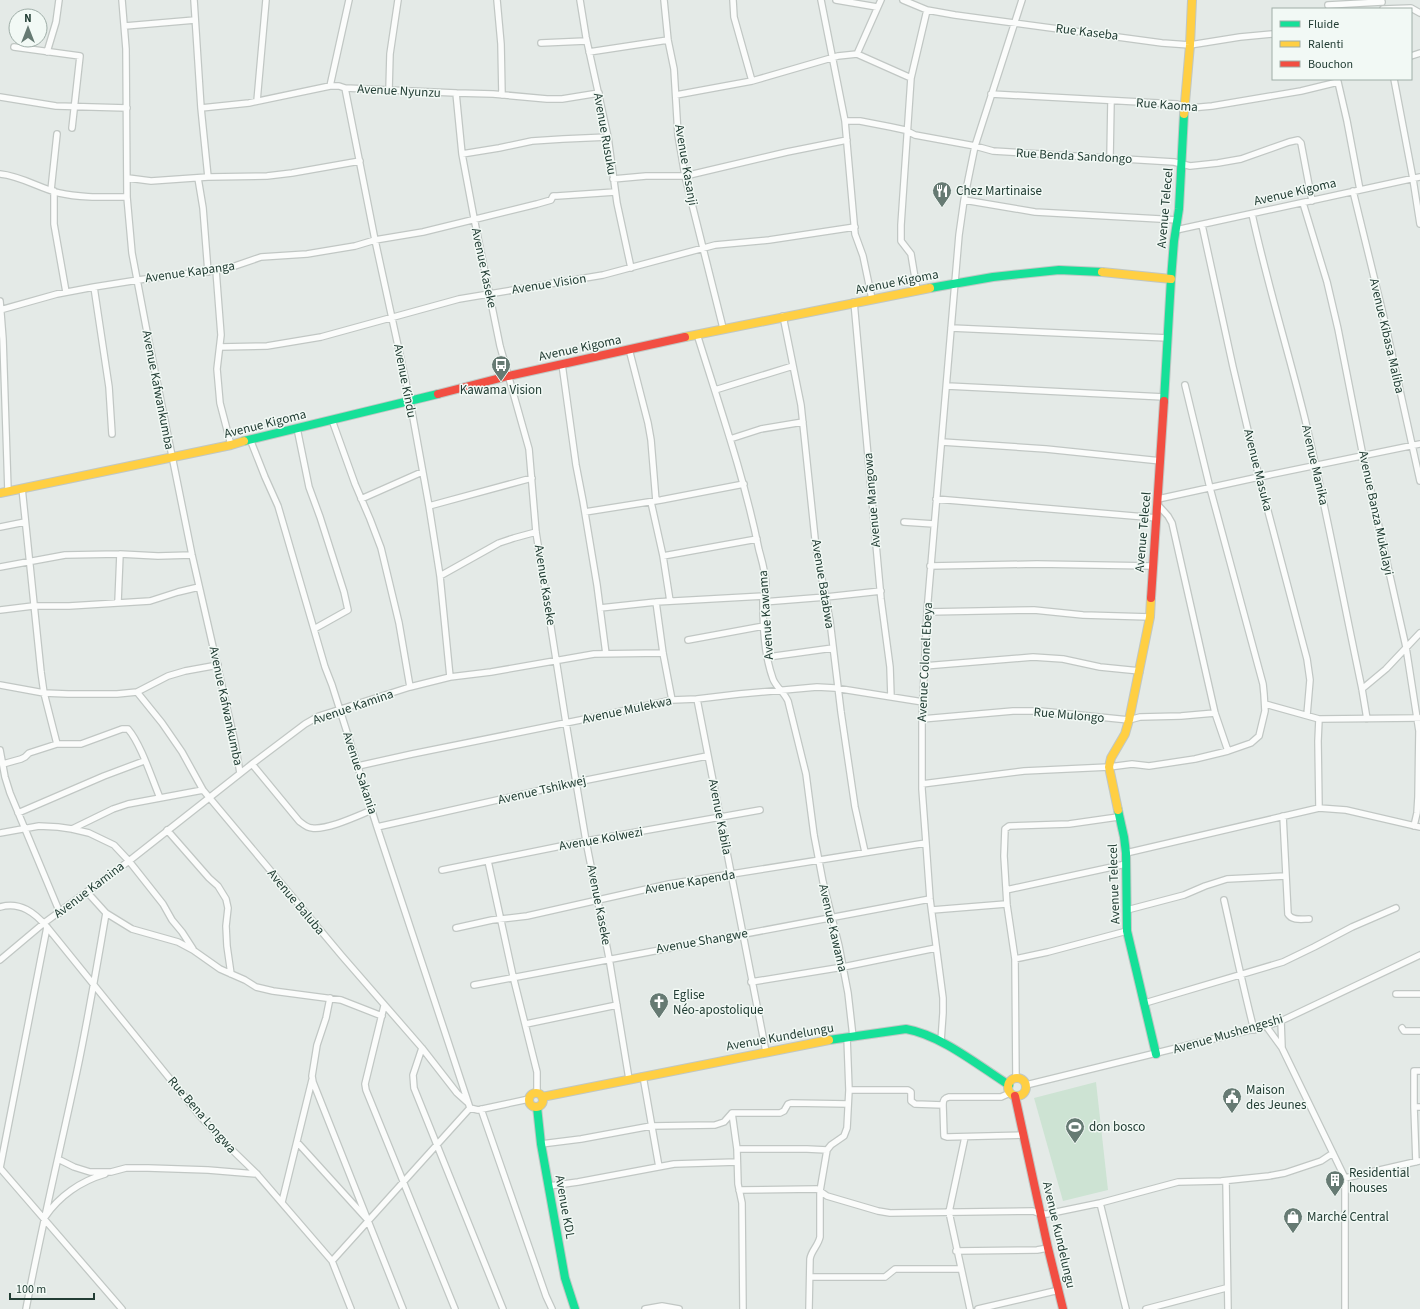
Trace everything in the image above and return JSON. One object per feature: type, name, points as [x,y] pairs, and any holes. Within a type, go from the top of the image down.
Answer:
[{"type":"street","points":[[47,52],[56,22],[59,0]]},
{"type":"street","name":"Avenue Kafwankumba","points":[[122,0],[125,26],[128,178],[127,197],[132,252],[192,555],[218,665],[240,773]]},
{"type":"street","points":[[194,0],[201,108],[208,177]]},
{"type":"street","points":[[257,101],[266,0]]},
{"type":"street","points":[[330,86],[349,0]]},
{"type":"street","points":[[389,90],[390,54],[398,0]]},
{"type":"street","points":[[497,0],[501,44],[502,94]]},
{"type":"street","name":"Avenue Rusuku","points":[[580,0],[586,41],[608,137],[615,192],[632,268]]},
{"type":"street","name":"Avenue Kasanji","points":[[664,0],[668,40],[673,60],[678,135],[685,176],[723,328]]},
{"type":"street","points":[[733,0],[734,18],[752,81]]},
{"type":"street","points":[[821,0],[834,58],[845,121],[855,234],[863,256],[872,299]]},
{"type":"street","points":[[836,0],[877,7]]},
{"type":"street","points":[[857,54],[880,0]]},
{"type":"street","name":"Rue Kaseba","points":[[903,0],[927,10],[1162,43],[1190,45],[1240,37],[1272,34]]},
{"type":"street","name":"Avenue Colonel Ebeya","points":[[941,1041],[943,1006],[930,899],[922,784],[922,719],[930,566],[947,386],[959,235],[964,200],[975,146],[1022,0]]},
{"type":"street","name":"Avenue Telecel","points":[[1156,1054],[1127,931],[1126,853],[1109,766],[1110,758],[1124,734],[1129,720],[1150,617],[1158,518],[1171,279],[1178,220],[1192,0]]},
{"type":"street","points":[[1328,5],[1382,1]]},
{"type":"street","points":[[917,290],[911,254],[900,239],[911,78],[927,10]]},
{"type":"street","points":[[125,26],[195,20]]},
{"type":"street","points":[[589,52],[668,40]]},
{"type":"street","points":[[541,43],[586,41]]},
{"type":"street","points":[[21,48],[80,56],[73,107],[72,128]]},
{"type":"street","points":[[676,95],[752,81],[834,58],[857,54],[911,78]]},
{"type":"street","points":[[1394,80],[1420,224]]},
{"type":"street","points":[[1337,81],[1347,120],[1360,190]]},
{"type":"street","name":"Rue Kaoma","points":[[991,94],[1177,104],[1190,108],[1218,105],[1301,91],[1337,81]]},
{"type":"street","name":"Avenue Nyunzu","points":[[201,108],[249,103],[330,86],[456,94],[502,94],[557,99],[599,93]]},
{"type":"street","name":"Avenue Kindu","points":[[345,88],[375,240],[410,401],[429,506],[440,576],[450,677]]},
{"type":"street","name":"Avenue Kaseke","points":[[456,94],[462,154],[500,346],[527,440],[532,478],[536,532],[556,660],[586,841],[609,958],[629,1079]]},
{"type":"street","points":[[0,97],[56,106],[127,108]]},
{"type":"street","points":[[1110,158],[1111,101]]},
{"type":"street","name":"Rue Benda Sandongo","points":[[845,121],[860,121],[907,131],[915,135],[1002,152],[1059,154],[1174,162],[1190,166],[1218,164],[1241,159],[1298,140],[1301,143],[1312,201]]},
{"type":"street","points":[[57,134],[53,190],[54,224],[66,292]]},
{"type":"street","points":[[462,154],[532,141],[563,138],[608,137]]},
{"type":"street","points":[[613,179],[646,176],[685,176],[847,140]]},
{"type":"street","points":[[128,178],[151,181],[208,177],[267,176],[360,161]]},
{"type":"street","points":[[0,174],[75,196],[127,197]]},
{"type":"street","name":"Avenue Kigoma","points":[[1176,230],[1420,177]]},
{"type":"street","points":[[198,178],[203,208],[208,272]]},
{"type":"street","name":"Avenue Kibasa Maliba","points":[[1353,191],[1384,318],[1420,481]]},
{"type":"street","name":"Avenue Kapanga","points":[[0,310],[66,292],[138,280],[208,272],[229,268],[261,257],[323,252],[355,246],[375,240],[423,232],[474,218],[544,202],[551,200],[553,196],[615,192]]},
{"type":"street","points":[[964,200],[1035,212],[1178,220]]},
{"type":"street","name":"Avenue Banza Mukalayi","points":[[1303,203],[1327,282],[1337,323],[1363,456],[1406,647],[1419,718],[1419,769],[1417,806],[1414,826]]},
{"type":"street","name":"Avenue Manika","points":[[1252,214],[1265,274],[1316,466],[1367,718]]},
{"type":"street","name":"Avenue Masuka","points":[[1202,225],[1259,477],[1307,659],[1310,680],[1307,715]]},
{"type":"street","name":"Avenue Vision","points":[[220,347],[267,346],[321,337],[459,299],[591,277],[632,268],[703,248],[729,243],[769,240],[855,227]]},
{"type":"street","points":[[216,270],[222,335],[218,357],[218,382],[220,403],[231,445]]},
{"type":"street","name":"Avenue Kigoma","points":[[4,492],[231,445],[250,439],[508,376],[723,328],[917,290],[1021,273],[1065,270],[1115,273],[1171,279]]},
{"type":"street","points":[[94,287],[109,387],[112,434]]},
{"type":"street","points":[[0,301],[4,347],[4,492]]},
{"type":"street","name":"Avenue Mangowa","points":[[854,302],[881,591],[890,667],[891,697]]},
{"type":"street","name":"Avenue Batabwa","points":[[782,316],[803,422],[815,538],[826,597],[855,806],[865,852]]},
{"type":"street","points":[[952,328],[1168,338]]},
{"type":"street","name":"Avenue Kawama","points":[[696,334],[744,484],[757,539],[766,582],[764,599],[764,626],[768,657],[773,680],[788,701],[803,759],[818,860],[843,967],[850,1037],[848,1104],[845,1134],[827,1150]]},
{"type":"street","points":[[629,349],[651,440],[653,501],[670,601]]},
{"type":"street","points":[[562,364],[576,465],[585,512],[606,654]]},
{"type":"street","points":[[715,390],[793,366]]},
{"type":"street","points":[[922,784],[1024,771],[1132,764],[1149,766],[1194,759],[1228,751],[1251,743],[1258,738],[1265,704],[1262,684],[1210,488],[1185,385]]},
{"type":"street","points":[[947,386],[1164,397]]},
{"type":"street","points":[[332,420],[381,548],[399,623],[410,687]]},
{"type":"street","points":[[730,439],[762,429],[803,422]]},
{"type":"street","points":[[297,428],[309,487],[320,516],[344,592],[348,610],[314,629]]},
{"type":"street","name":"Avenue Sakania","points":[[250,439],[278,506],[324,667],[358,766],[469,1106]]},
{"type":"street","points":[[942,442],[1046,449],[1161,461]]},
{"type":"street","points":[[1228,751],[1215,713],[1172,523],[1158,502],[1259,477],[1420,444]]},
{"type":"street","points":[[361,499],[422,472]]},
{"type":"street","points":[[429,506],[532,478]]},
{"type":"street","points":[[585,512],[744,484]]},
{"type":"street","points":[[22,488],[33,606],[44,693],[57,744]]},
{"type":"street","points":[[936,499],[1158,518]]},
{"type":"street","points":[[0,527],[25,522]]},
{"type":"street","points":[[904,522],[934,524]]},
{"type":"street","points":[[440,576],[499,543],[536,532]]},
{"type":"street","points":[[663,556],[757,539]]},
{"type":"street","points":[[118,602],[120,554]]},
{"type":"street","points":[[0,567],[30,563],[65,555],[192,555]]},
{"type":"street","points":[[930,566],[1037,564],[1153,566]]},
{"type":"street","points":[[0,610],[33,606],[69,606],[150,600],[199,587]]},
{"type":"street","points":[[600,608],[670,601],[826,597],[881,591]]},
{"type":"street","points":[[656,602],[663,653],[672,700]]},
{"type":"street","points":[[927,612],[1034,610],[1083,615],[1150,617]]},
{"type":"street","points":[[688,640],[764,626]]},
{"type":"street","points":[[1362,688],[1386,669],[1420,633]]},
{"type":"street","points":[[768,657],[833,648]]},
{"type":"street","name":"Avenue Kamina","points":[[0,960],[240,773],[305,724],[319,716],[410,687],[450,677],[491,672],[556,660],[606,654],[663,653]]},
{"type":"street","points":[[924,666],[1033,657],[1063,659],[1100,667],[1140,671]]},
{"type":"street","points":[[0,685],[44,693],[99,695],[117,694],[137,692],[168,676],[218,665]]},
{"type":"street","name":"Avenue Mulekwa","points":[[358,766],[672,700],[697,700],[808,687],[838,688],[923,702]]},
{"type":"street","name":"Avenue Baluba","points":[[137,692],[162,723],[182,752],[203,790],[297,904],[422,1048],[469,1106]]},
{"type":"street","name":"Avenue Kabila","points":[[697,700],[751,982],[766,1052]]},
{"type":"street","points":[[1265,704],[1319,718],[1419,718]]},
{"type":"street","name":"Rue Mulongo","points":[[922,719],[1013,711],[1040,711],[1129,720],[1215,713]]},
{"type":"street","points":[[1319,718],[1319,808]]},
{"type":"street","points":[[2,768],[26,757],[29,753],[57,744],[81,744],[122,729],[128,730],[138,745],[160,798]]},
{"type":"street","points":[[0,750],[2,768],[10,793],[60,912]]},
{"type":"street","name":"Avenue Tshikwej","points":[[377,827],[577,782],[707,756]]},
{"type":"street","points":[[18,814],[104,776],[144,761]]},
{"type":"street","points":[[252,764],[298,821],[309,828],[332,825],[372,810]]},
{"type":"street","points":[[72,828],[113,809],[128,804],[203,790]]},
{"type":"street","points":[[1126,853],[1319,808],[1346,810],[1420,828]]},
{"type":"street","name":"Avenue Kolwezi","points":[[442,870],[586,841],[760,810]]},
{"type":"street","points":[[1283,816],[1288,914],[1294,919],[1309,919]]},
{"type":"street","points":[[1016,1078],[1015,959],[1006,904],[1005,829],[1007,827],[1069,824],[1118,817]]},
{"type":"street","points":[[0,833],[39,826],[50,826],[72,828],[89,833],[107,841],[120,850],[163,904],[172,920],[182,932],[193,950]]},
{"type":"street","points":[[167,830],[209,878],[218,886],[226,899],[228,908],[226,926],[227,946],[231,974]]},
{"type":"street","name":"Avenue Kapenda","points":[[456,928],[482,922],[527,916],[669,884],[926,842]]},
{"type":"street","points":[[488,860],[513,976],[537,1072],[539,1095],[543,1101],[542,1105],[537,1107],[532,1106],[529,1100]]},
{"type":"street","points":[[1006,890],[1126,864]]},
{"type":"street","points":[[1127,910],[1184,895],[1205,886],[1228,879],[1286,876]]},
{"type":"street","points":[[87,892],[106,913],[132,929],[170,939],[193,950],[220,969],[245,980],[256,987],[266,990],[350,1002],[382,1016]]},
{"type":"street","name":"Avenue Shangwe","points":[[474,985],[513,976],[930,899]]},
{"type":"street","points":[[1224,900],[1236,949],[1240,976],[1254,1030]]},
{"type":"street","points":[[932,910],[1006,904]]},
{"type":"street","name":"Rue Bena Longwa","points":[[0,906],[12,905],[32,911],[46,925],[200,1116],[257,1174],[332,1261],[352,1309]]},
{"type":"street","points":[[1145,1003],[1283,962],[1352,927],[1396,908]]},
{"type":"street","points":[[26,1309],[44,1220],[78,1070],[106,913]]},
{"type":"street","points":[[46,925],[0,1168],[122,1309]]},
{"type":"street","points":[[1015,959],[1048,952],[1127,931]]},
{"type":"street","points":[[751,982],[843,967],[936,948]]},
{"type":"street","name":"Avenue Mushengeshi","points":[[1026,1086],[1254,1030],[1281,1021],[1420,955]]},
{"type":"street","points":[[1396,994],[1420,994]]},
{"type":"street","points":[[282,1202],[312,1079],[317,1045],[326,1018],[330,998]]},
{"type":"street","points":[[526,1024],[617,1005]]},
{"type":"street","points":[[384,1006],[365,1087],[455,1309]]},
{"type":"street","points":[[1281,1021],[1282,1048]]},
{"type":"street","points":[[1266,1026],[1282,1048],[1345,1178],[1345,1309]]},
{"type":"street","points":[[1402,1028],[1404,1031],[1420,1031]]},
{"type":"street","name":"Avenue Kundelungu","points":[[539,1095],[850,1037],[906,1029],[918,1031],[941,1041],[1011,1091],[1024,1135],[1048,1248],[1063,1309]]},
{"type":"street","points":[[422,1048],[414,1069],[413,1083],[503,1309]]},
{"type":"street","points":[[1345,1178],[1418,1161],[1417,1107],[1414,1070],[1420,1071]]},
{"type":"street","points":[[643,1076],[659,1167]]},
{"type":"street","points":[[1016,1078],[1023,1080],[1026,1086],[1025,1092],[1019,1096],[1011,1091],[1011,1081],[1016,1078]]},
{"type":"street","points":[[312,1079],[403,1309]]},
{"type":"street","points":[[849,1090],[908,1090],[911,1091],[911,1101],[915,1104],[942,1105]]},
{"type":"street","points":[[1011,1091],[1001,1097],[949,1097],[944,1099],[942,1105],[944,1136],[965,1137],[1024,1135]]},
{"type":"street","points":[[529,1100],[532,1094],[539,1095]]},
{"type":"street","points":[[332,1261],[437,1146],[469,1106],[475,1110],[529,1100]]},
{"type":"street","points":[[541,1144],[581,1139],[651,1126],[715,1125],[724,1122],[732,1113],[780,1113],[784,1111],[788,1104],[791,1103],[848,1104]]},
{"type":"street","name":"Avenue KDL","points":[[537,1107],[541,1144],[565,1278],[575,1309]]},
{"type":"street","points":[[481,1109],[546,1296],[552,1309]]},
{"type":"street","points":[[732,1113],[737,1149],[739,1190],[742,1203],[743,1309]]},
{"type":"street","points":[[965,1137],[949,1212],[956,1251],[970,1309]]},
{"type":"street","points":[[297,1142],[369,1221]]},
{"type":"street","points":[[737,1149],[827,1150],[820,1191],[820,1237],[818,1244],[810,1256],[809,1309]]},
{"type":"street","points":[[739,1190],[815,1189],[827,1196],[883,1212],[1033,1211],[1041,1214],[1050,1214],[1100,1203],[1178,1182],[1226,1181],[1285,1173],[1321,1161],[1333,1153]]},
{"type":"street","points":[[58,1159],[84,1170],[111,1172]]},
{"type":"street","points":[[549,1186],[674,1164],[737,1162]]},
{"type":"street","points":[[44,1220],[56,1203],[86,1180],[126,1168],[208,1170],[257,1174]]},
{"type":"street","points":[[1226,1181],[1226,1288],[1228,1309]]},
{"type":"street","points":[[1100,1203],[1126,1309]]},
{"type":"street","points":[[956,1251],[1037,1250],[1048,1248]]},
{"type":"street","points":[[810,1277],[885,1277],[895,1269],[960,1269]]},
{"type":"street","points":[[1146,1309],[1226,1288]]},
{"type":"street","points":[[978,1309],[1059,1290]]},
{"type":"street","points":[[645,1309],[662,1306],[679,1309]]},
{"type":"green space","name":"don bosco","points":[[1096,1082],[1108,1190],[1063,1201],[1034,1098]]},
{"type":"traffic: fast","points":[[1164,401],[1171,279],[1174,241],[1179,209],[1184,114]]},
{"type":"traffic: fast","points":[[930,288],[993,277],[1059,270],[1102,272]]},
{"type":"traffic: fast","points":[[244,441],[438,394]]},
{"type":"traffic: fast","points":[[1118,810],[1126,853],[1127,931],[1156,1054]]},
{"type":"traffic: fast","points":[[829,1040],[906,1029],[919,1032],[946,1044],[1009,1085]]},
{"type":"traffic: fast","points":[[537,1107],[541,1144],[565,1278],[575,1309]]},
{"type":"traffic: slow","points":[[1184,114],[1192,0]]},
{"type":"traffic: slow","points":[[1102,272],[1171,279]]},
{"type":"traffic: slow","points":[[685,337],[930,288]]},
{"type":"traffic: slow","points":[[0,493],[231,445],[244,441]]},
{"type":"traffic: slow","points":[[1118,810],[1109,767],[1111,758],[1125,734],[1129,720],[1150,617],[1151,598]]},
{"type":"traffic: slow","points":[[542,1097],[829,1040]]},
{"type":"traffic: slow","points":[[1017,1078],[1023,1081],[1026,1087],[1023,1093],[1017,1096],[1011,1093],[1008,1087],[1011,1081],[1017,1078]]},
{"type":"traffic: slow","points":[[536,1093],[541,1095],[543,1100],[541,1105],[536,1107],[531,1105],[529,1100],[531,1095],[536,1093]]},
{"type":"traffic: jam","points":[[438,394],[508,376],[685,337]]},
{"type":"traffic: jam","points":[[1151,598],[1164,401]]},
{"type":"traffic: jam","points":[[1015,1096],[1048,1248],[1063,1309]]},
{"type":"place","name":"Chez Martinaise","points":[[942,208]]},
{"type":"place","name":"Kawama Vision","points":[[501,382]]},
{"type":"place","name":"Eglise Néo-apostolique","points":[[659,1019]]},
{"type":"place","name":"Maison des Jeunes","points":[[1232,1114]]},
{"type":"place","name":"don bosco","points":[[1075,1144]]},
{"type":"place","name":"Residential houses","points":[[1335,1197]]},
{"type":"place","name":"Marché Central","points":[[1293,1234]]}]
